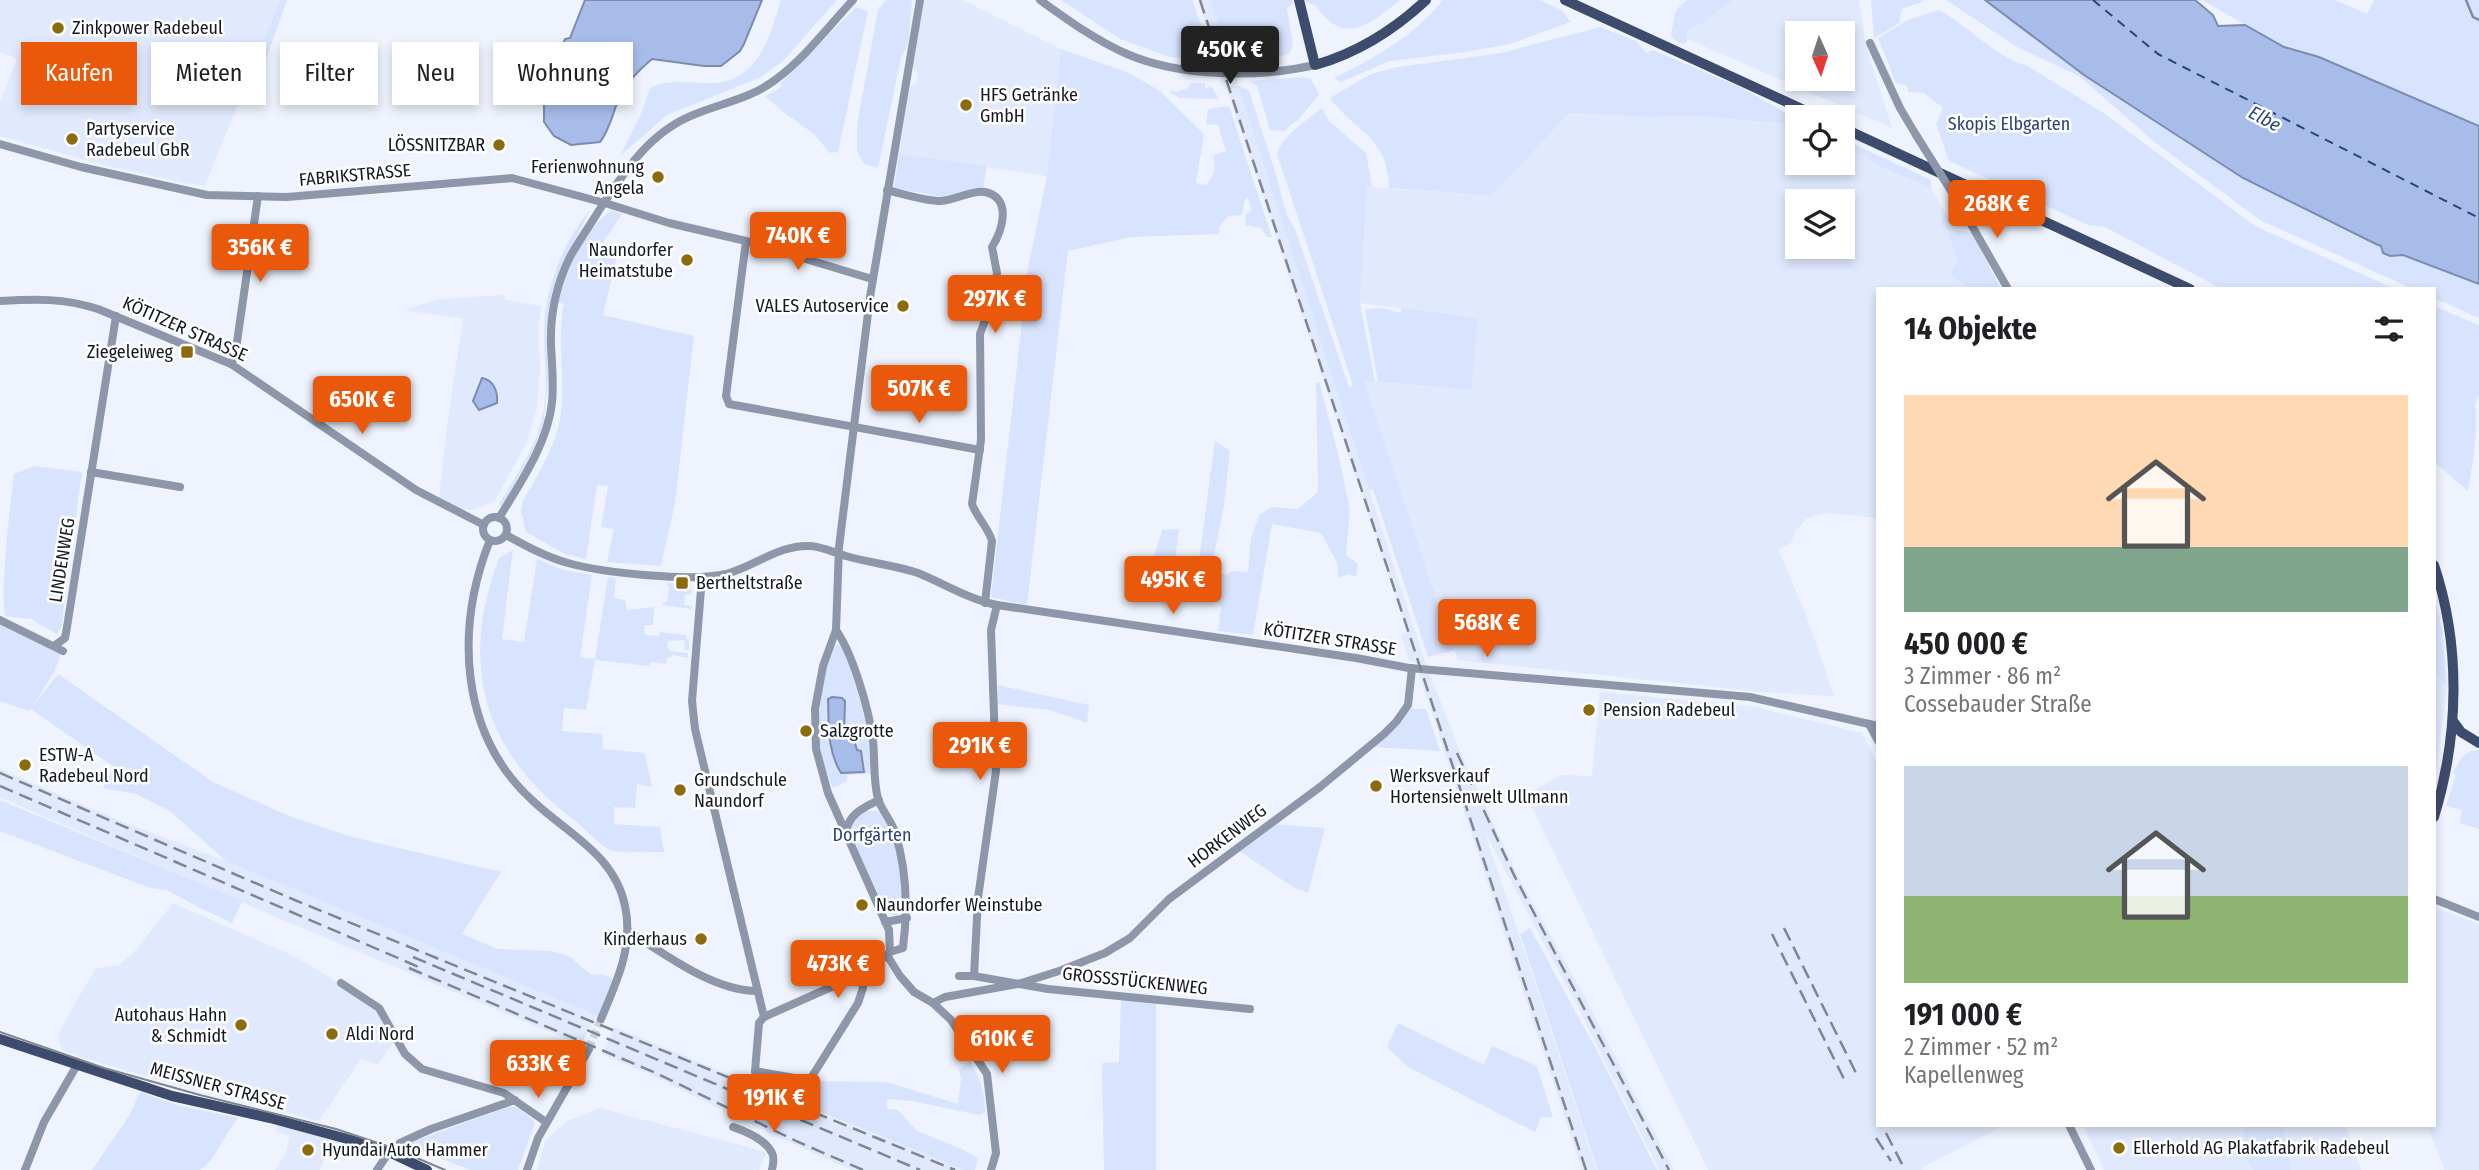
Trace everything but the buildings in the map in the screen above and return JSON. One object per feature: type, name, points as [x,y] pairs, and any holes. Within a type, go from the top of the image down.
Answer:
[{"type":"main road","points":[[1298,0],[1315,65],[1374,40],[1426,0]]},
{"type":"main road","points":[[1565,0],[1793,105]]},
{"type":"main road","points":[[1855,134],[2186,287]]},
{"type":"main road","points":[[2436,573],[2449,627],[2453,676],[2453,721],[2445,774],[2436,809]]},
{"type":"main road","points":[[2453,721],[2461,732],[2479,743]]},
{"type":"main road","name":"MEISSNER STRASSE","points":[[0,1038],[183,1099],[311,1128],[389,1152],[427,1170]]},
{"type":"street","points":[[499,518],[528,470],[549,421],[553,384],[552,318],[558,286],[571,256],[629,166],[655,138],[692,115],[754,94],[774,81],[853,0]]},
{"type":"street","points":[[920,0],[872,279],[838,554],[836,629],[823,666],[815,709],[816,749],[828,793],[888,930],[889,953],[900,976],[914,992],[933,1003],[951,1020],[987,1074],[996,1153],[991,1170]]},
{"type":"street","points":[[1040,0],[1094,38],[1129,55],[1157,64],[1185,69],[1250,73],[1285,71],[1315,65]]},
{"type":"street","points":[[1870,43],[1900,108],[2007,287]]},
{"type":"street","name":"FABRIKSTRASSE","points":[[0,144],[207,195],[287,197],[501,177],[539,184],[872,279]]},
{"type":"street","points":[[887,190],[941,201],[985,192],[995,197],[1002,207],[1004,221],[992,247],[997,273],[994,296],[980,334],[980,450],[972,504],[992,541],[985,603]]},
{"type":"street","points":[[232,364],[258,196]]},
{"type":"street","points":[[746,241],[726,401],[729,404],[980,450]]},
{"type":"street","name":"KÖTITZER STRASSE","points":[[0,301],[37,298],[66,300],[116,316],[232,364],[416,489],[484,525]]},
{"type":"street","name":"LINDENWEG","points":[[54,646],[65,638],[116,316]]},
{"type":"street","points":[[91,472],[180,487]]},
{"type":"street","points":[[499,518],[506,524],[506,535],[498,541],[490,540],[484,535],[484,525],[488,519],[499,518]]},
{"type":"street","name":"KÖTITZER STRASSE","points":[[506,535],[536,551],[579,566],[702,577],[738,570],[790,547],[815,546],[838,554],[900,567],[985,603],[1412,668],[1750,697],[1874,725]]},
{"type":"street","points":[[490,540],[478,578],[468,634],[468,674],[480,722],[500,762],[517,785],[539,807],[593,850],[608,866],[622,894],[628,931],[625,954],[601,1019]]},
{"type":"street","points":[[702,577],[692,701],[695,729],[764,1017]]},
{"type":"street","points":[[974,976],[978,898],[996,771],[991,630],[997,605]]},
{"type":"street","points":[[0,620],[63,651]]},
{"type":"street","points":[[836,629],[848,650],[868,714],[879,800],[895,831],[906,885],[907,918],[902,948],[889,953],[861,977],[764,1017],[759,1023],[755,1071],[806,1080],[811,1078],[858,1003],[863,988],[861,977]]},
{"type":"street","name":"HORKENWEG","points":[[1018,984],[1094,958],[1130,938],[1168,898],[1320,787],[1396,722],[1408,705],[1412,668]]},
{"type":"street","points":[[846,831],[851,818],[858,811],[879,800]]},
{"type":"street","points":[[836,809],[858,811]]},
{"type":"street","points":[[2436,900],[2479,917]]},
{"type":"street","points":[[885,922],[907,918]]},
{"type":"street","points":[[628,931],[691,970],[738,991],[757,991]]},
{"type":"street","name":"GROSSSTÜCKENWEG","points":[[959,976],[1250,1009]]},
{"type":"street","points":[[341,983],[379,1008],[405,1054],[422,1069],[504,1093],[546,1122]]},
{"type":"street","name":"GROSSSTÜCKENWEG","points":[[933,1003],[945,997],[1018,984]]},
{"type":"street","points":[[527,1170],[546,1122],[589,1049]]},
{"type":"street","points":[[25,1170],[44,1122],[76,1065]]},
{"type":"street","points":[[400,1143],[431,1129],[515,1100]]},
{"type":"street","points":[[733,1127],[744,1130],[770,1149],[774,1155],[772,1170]]},
{"type":"street","points":[[2070,1127],[2091,1170]]},
{"type":"street","points":[[377,1170],[389,1152]]},
{"type":"shaded area","points":[[0,0],[280,0],[263,42],[151,42],[151,105],[238,105],[205,186],[104,165],[0,136],[0,102],[17,59],[0,52]]},
{"type":"shaded area","points":[[923,0],[963,0],[1061,49],[1047,176],[899,154],[910,86],[917,82],[918,74],[913,68]]},
{"type":"shaded area","points":[[1198,0],[1210,0],[1229,58],[1217,58]]},
{"type":"shaded area","points":[[1723,0],[1859,0],[1866,46],[1892,128],[1855,112],[1855,105],[1839,105],[1807,91],[1855,91],[1855,21],[1785,21],[1785,82],[1678,35]]},
{"type":"shaded area","points":[[1226,86],[1238,86],[1424,659],[1461,754],[1519,878],[1583,994],[1674,1170],[1659,1170],[1585,1021],[1484,830],[1597,1170],[1582,1170],[1415,662],[1409,661],[1401,635],[1407,633],[1404,622]]},
{"type":"shaded area","points":[[1568,113],[1649,117],[1697,116],[1785,124],[1785,175],[1855,175],[1855,153],[1863,154],[1879,166],[1931,188],[1983,278],[1982,287],[1876,287],[1876,518],[1827,513],[1807,518],[1796,530],[1791,543],[1778,549],[1806,615],[1834,696],[1762,692],[1458,660],[1363,381],[1470,390],[1478,318],[1360,303],[1367,187],[1492,196]]},
{"type":"shaded area","points":[[505,295],[505,300],[541,306],[537,406],[527,442],[494,502],[472,510],[461,509],[439,498],[463,319],[404,310],[440,299]]},
{"type":"shaded area","points":[[2436,674],[2447,686],[2436,771]]},
{"type":"shaded area","points":[[1600,692],[1756,707],[1862,733],[1876,760],[1876,1127],[2001,1127],[1921,1170],[1708,1170],[1526,795],[1561,775],[1592,776]]},
{"type":"shaded area","points":[[0,769],[596,1015],[581,1045],[271,915],[0,797]]},
{"type":"shaded area","points":[[173,903],[289,954],[323,973],[375,1009],[393,1043],[378,1064],[361,1059],[319,1121],[178,1085],[62,1050],[58,1037],[95,969],[120,964],[133,953]]},
{"type":"shaded area","points":[[2436,908],[2479,924],[2479,1170],[2445,1170],[2428,1127],[2436,1127]]},
{"type":"shaded area","points":[[615,1027],[822,1114],[965,1170],[851,1170],[602,1054]]},
{"type":"shaded area","points":[[600,1108],[767,1152],[759,1170],[537,1170],[545,1141],[567,1121]]},
{"type":"shaded area","points":[[278,1124],[341,1141],[338,1147],[329,1146],[320,1170],[275,1170],[286,1154],[290,1136],[276,1132]]},
{"type":"shaded area","points":[[2084,1127],[2346,1127],[2361,1170],[2104,1170]]},
{"type":"green space","points":[[280,0],[287,0],[266,59],[266,42],[263,42]]},
{"type":"green space","points":[[781,0],[837,0],[784,60],[761,77],[667,115],[620,156],[641,114],[650,88],[670,82],[722,82],[737,77],[758,58],[765,46]]},
{"type":"green space","points":[[886,0],[912,0],[908,44],[901,58],[878,168],[864,164],[857,151],[857,125],[878,10]]},
{"type":"green space","points":[[1061,0],[1192,0],[1210,49],[1203,60],[1170,57],[1120,39]]},
{"type":"green space","points":[[1210,0],[1292,0],[1293,3],[1287,8],[1293,46],[1289,54],[1273,59],[1271,52],[1255,57],[1243,55],[1235,62],[1231,56],[1229,58]]},
{"type":"green space","points":[[1304,0],[1400,0],[1367,24],[1346,28],[1336,25],[1315,5]]},
{"type":"green space","points":[[1443,0],[1539,0],[1563,11],[1570,22],[1510,44],[1390,61],[1341,82],[1334,78],[1393,45],[1419,25]]},
{"type":"green space","points":[[1688,0],[1733,0],[1704,22],[1687,30],[1687,43],[1679,43],[1671,36],[1674,20],[1679,6]]},
{"type":"green space","points":[[1871,0],[1924,1],[1902,9],[1899,23],[1874,38]]},
{"type":"green space","points":[[1946,0],[1985,0],[2084,75],[2380,246],[2383,253],[2390,256],[2403,255],[2479,284],[2479,318],[2436,299],[2436,287],[2409,287],[2260,220],[2157,144],[2079,76],[2017,47]]},
{"type":"green space","points":[[2202,0],[2335,0],[2367,14],[2374,0],[2479,0],[2479,126],[2319,57],[2284,47]]},
{"type":"green space","points":[[856,7],[868,11],[838,152],[830,153],[814,134],[765,96],[782,87],[780,84]]},
{"type":"green space","name":"Skopis Elbgarten","points":[[1939,10],[2006,57],[2026,65],[2105,114],[2255,226],[2391,287],[2218,287],[2105,227],[2088,225],[1949,161],[1936,124],[1943,108],[1924,93],[1909,92],[1906,85],[1896,83],[1878,38],[1908,20]]},
{"type":"green space","points":[[1600,27],[1636,41],[1646,53],[1653,50],[1740,87],[1785,112],[1785,124],[1697,116],[1649,117],[1569,113],[1492,196],[1389,188],[1383,157],[1377,146],[1330,98],[1369,75],[1392,68],[1501,53]]},
{"type":"green space","points":[[1061,49],[1129,73],[1160,91],[1204,134],[1196,183],[1207,185],[1215,170],[1214,155],[1226,151],[1218,125],[1206,124],[1208,109],[1229,106],[1272,237],[1267,237],[1261,228],[1246,225],[1245,215],[1252,210],[1247,197],[1242,215],[1228,216],[1219,227],[1219,234],[1131,237],[1068,251],[1027,605],[991,597],[1028,268],[1047,176]]},
{"type":"green space","points":[[1304,77],[1311,79],[1319,94],[1300,118],[1284,131],[1270,130],[1257,86],[1249,81]]},
{"type":"green space","points":[[1190,83],[1205,83],[1205,89],[1211,86],[1219,99],[1180,98],[1171,93],[1171,90],[1176,92],[1188,88]]},
{"type":"green space","points":[[1238,86],[1249,90],[1286,211],[1295,229],[1349,387],[1353,385],[1277,154],[1290,134],[1322,108],[1329,121],[1366,153],[1372,187],[1367,187],[1360,303],[1375,382],[1364,382],[1454,650],[1428,657],[1373,489],[1369,490]]},
{"type":"green space","points":[[1855,145],[1931,180],[1931,188],[1879,166],[1863,154],[1855,153]]},
{"type":"green space","points":[[899,154],[987,166],[983,188],[944,197],[894,188]]},
{"type":"green space","points":[[590,210],[552,292],[547,332],[549,378],[543,425],[530,457],[502,506],[499,504],[537,434],[544,408],[544,333],[551,284],[563,252]]},
{"type":"green space","points":[[612,210],[622,214],[596,253],[617,256],[603,315],[694,336],[675,503],[661,566],[607,562],[614,529],[601,527],[608,486],[597,485],[586,559],[565,554],[526,532],[521,510],[523,501],[552,446],[561,412],[561,331],[564,304],[558,302],[561,290],[585,239]]},
{"type":"green space","points":[[1957,230],[1972,233],[2000,287],[1966,287],[1950,274],[1958,260],[1949,236]]},
{"type":"green space","points":[[2436,307],[2479,325],[2479,395],[2475,405],[2476,435],[2468,491],[2436,464]]},
{"type":"green space","points":[[1382,308],[1401,313],[1402,308],[1478,318],[1471,390],[1378,382],[1365,309]]},
{"type":"green space","points":[[1319,382],[1350,510],[1346,555],[1358,564],[1356,577],[1349,574],[1339,578],[1337,563],[1321,533],[1272,524],[1253,635],[1218,631],[1221,607],[1213,598],[1216,573],[1227,575],[1232,571],[1248,572],[1251,539],[1259,515],[1272,507],[1298,509],[1318,492],[1316,383]]},
{"type":"green space","points":[[1215,441],[1230,451],[1224,506],[1211,571],[1199,560]]},
{"type":"green space","points":[[34,466],[82,472],[61,628],[57,634],[31,619],[5,616],[5,567],[14,474]]},
{"type":"green space","points":[[1179,529],[1172,585],[1153,584],[1152,563],[1162,530]]},
{"type":"green space","points":[[513,550],[502,639],[524,642],[537,559],[564,570],[592,575],[580,657],[595,659],[608,577],[616,578],[614,598],[625,600],[627,610],[654,607],[653,625],[644,625],[645,635],[659,636],[660,632],[686,635],[686,639],[689,639],[689,650],[684,650],[685,640],[668,641],[667,647],[671,651],[688,653],[688,658],[672,655],[667,657],[666,664],[650,662],[649,666],[595,660],[586,710],[564,708],[562,731],[602,734],[603,749],[645,753],[652,787],[637,784],[635,808],[614,807],[614,824],[660,827],[664,852],[620,852],[606,848],[542,793],[517,764],[499,734],[487,702],[481,669],[481,634],[487,597],[499,558]]},
{"type":"green space","points":[[666,583],[691,585],[692,594],[685,595],[684,605],[692,606],[692,609],[663,605],[667,602],[669,588]]},
{"type":"green space","points":[[2436,604],[2442,628],[2447,686],[2436,674]]},
{"type":"green space","points":[[0,624],[61,654],[55,670],[33,706],[58,674],[213,782],[289,816],[352,837],[501,872],[462,934],[498,949],[551,951],[569,956],[590,974],[605,975],[614,980],[598,1016],[226,861],[170,811],[136,794],[103,788],[114,767],[31,709],[29,711],[0,701]]},
{"type":"green space","points":[[837,644],[841,645],[858,692],[873,773],[847,775],[847,781],[833,788],[821,757],[819,715],[826,667]]},
{"type":"green space","points":[[998,685],[1089,705],[1087,723],[1050,710],[997,704]]},
{"type":"green space","points":[[1410,709],[1426,709],[1440,751],[1373,747]]},
{"type":"green space","points":[[2479,750],[2479,829],[2460,823],[2462,810],[2446,806],[2456,775],[2453,773],[2458,764],[2466,754]]},
{"type":"green space","points":[[0,800],[242,901],[232,923],[167,890],[150,888],[0,831]]},
{"type":"green space","name":"Dorfgärten","points":[[878,811],[885,819],[895,841],[904,900],[900,901],[900,911],[896,916],[887,913],[884,908],[849,829],[858,814]]},
{"type":"green space","points":[[1274,824],[1325,828],[1308,893],[1293,887],[1239,851]]},
{"type":"green space","points":[[1530,928],[1657,1170],[1598,1170],[1520,934]]},
{"type":"green space","points":[[1121,1000],[1156,1003],[1156,1170],[1104,1170],[1102,1063],[1119,1062]]},
{"type":"green space","points":[[1398,1023],[1484,1065],[1492,1046],[1537,1066],[1553,1117],[1541,1118],[1535,1132],[1408,1067],[1387,1047]]},
{"type":"green space","points":[[970,1061],[981,1086],[985,1112],[979,1115],[912,1101],[887,1099],[887,1109],[898,1110],[917,1131],[978,1158],[975,1170],[965,1170],[756,1086],[760,1077],[772,1074],[806,1081],[887,1082],[958,1104],[961,1080],[959,1069]]},
{"type":"green space","points":[[140,1092],[177,1105],[238,1118],[211,1159],[200,1170],[92,1170],[129,1116]]},
{"type":"green space","points":[[508,1107],[517,1107],[535,1122],[518,1170],[471,1170],[404,1145]]},
{"type":"green space","points":[[2244,1127],[2283,1127],[2291,1170],[2253,1170],[2246,1156]]},
{"type":"water","points":[[585,0],[762,0],[740,51],[721,66],[652,59],[633,77],[633,42],[564,42],[570,38]]},
{"type":"water","name":"Elbe","points":[[1985,0],[2195,0],[2213,15],[2218,26],[2245,25],[2284,47],[2319,57],[2479,126],[2479,284],[2403,255],[2390,256],[2383,253],[2381,246],[2243,178],[2084,75]]},
{"type":"water","points":[[544,105],[617,105],[600,142],[571,145],[554,136],[544,122]]},
{"type":"water","points":[[482,378],[490,381],[494,387],[497,403],[479,410],[473,401]]},
{"type":"water","points":[[832,697],[845,701],[844,737],[854,740],[857,750],[861,751],[864,772],[841,773],[836,764],[829,728],[828,699]]},
{"type":"waterway","points":[[2466,0],[2473,17],[2479,20]]},
{"type":"ferry route","points":[[2093,0],[2158,54],[2479,218]]},
{"type":"tunnel","points":[[589,1049],[601,1019]]},
{"type":"tram line","points":[[0,1032],[104,1068],[336,1129],[393,1148],[445,1170]]},
{"type":"railway","points":[[1200,0],[1586,1170]]},
{"type":"railway","points":[[1457,753],[1514,875],[1669,1170]]},
{"type":"railway","points":[[0,773],[297,901],[955,1170]]},
{"type":"railway","points":[[0,786],[421,968]]},
{"type":"railway","points":[[1784,928],[1856,1073]]},
{"type":"railway","points":[[1772,934],[1844,1079]]},
{"type":"railway","points":[[413,957],[920,1170]]},
{"type":"railway","points":[[409,968],[658,1074],[796,1141],[863,1170]]},
{"type":"railway","points":[[1886,1133],[1905,1170]]},
{"type":"railway","points":[[1876,1138],[1891,1161]]},
{"type":"place","name":"Zinkpower Radebeul","points":[[58,28]]},
{"type":"place","name":"HFS Getränke GmbH","points":[[966,105]]},
{"type":"place","name":"Partyservice Radebeul GbR","points":[[72,139]]},
{"type":"place","name":"LÖSSNITZBAR","points":[[499,145]]},
{"type":"place","name":"Ferienwohnung Angela","points":[[658,177]]},
{"type":"place","name":"Naundorfer Heimatstube","points":[[687,260]]},
{"type":"place","name":"VALES Autoservice","points":[[903,306]]},
{"type":"place","name":"Ziegeleiweg","points":[[187,352]]},
{"type":"place","name":"Bertheltstraße","points":[[682,583]]},
{"type":"place","name":"Pension Radebeul","points":[[1589,710]]},
{"type":"place","name":"Salzgrotte","points":[[806,731]]},
{"type":"place","name":"ESTW-A Radebeul Nord","points":[[25,765]]},
{"type":"place","name":"Werksverkauf Hortensienwelt Ullmann","points":[[1376,786]]},
{"type":"place","name":"Grundschule Naundorf","points":[[680,790]]},
{"type":"place","name":"Naundorfer Weinstube","points":[[862,905]]},
{"type":"place","name":"Kinderhaus","points":[[701,939]]},
{"type":"place","name":"Autohaus Hahn & Schmidt","points":[[241,1025]]},
{"type":"place","name":"Aldi Nord","points":[[332,1034]]},
{"type":"place","name":"Ellerhold AG Plakatfabrik Radebeul","points":[[2119,1148]]},
{"type":"place","name":"Hyundai Auto Hammer","points":[[308,1150]]}]
